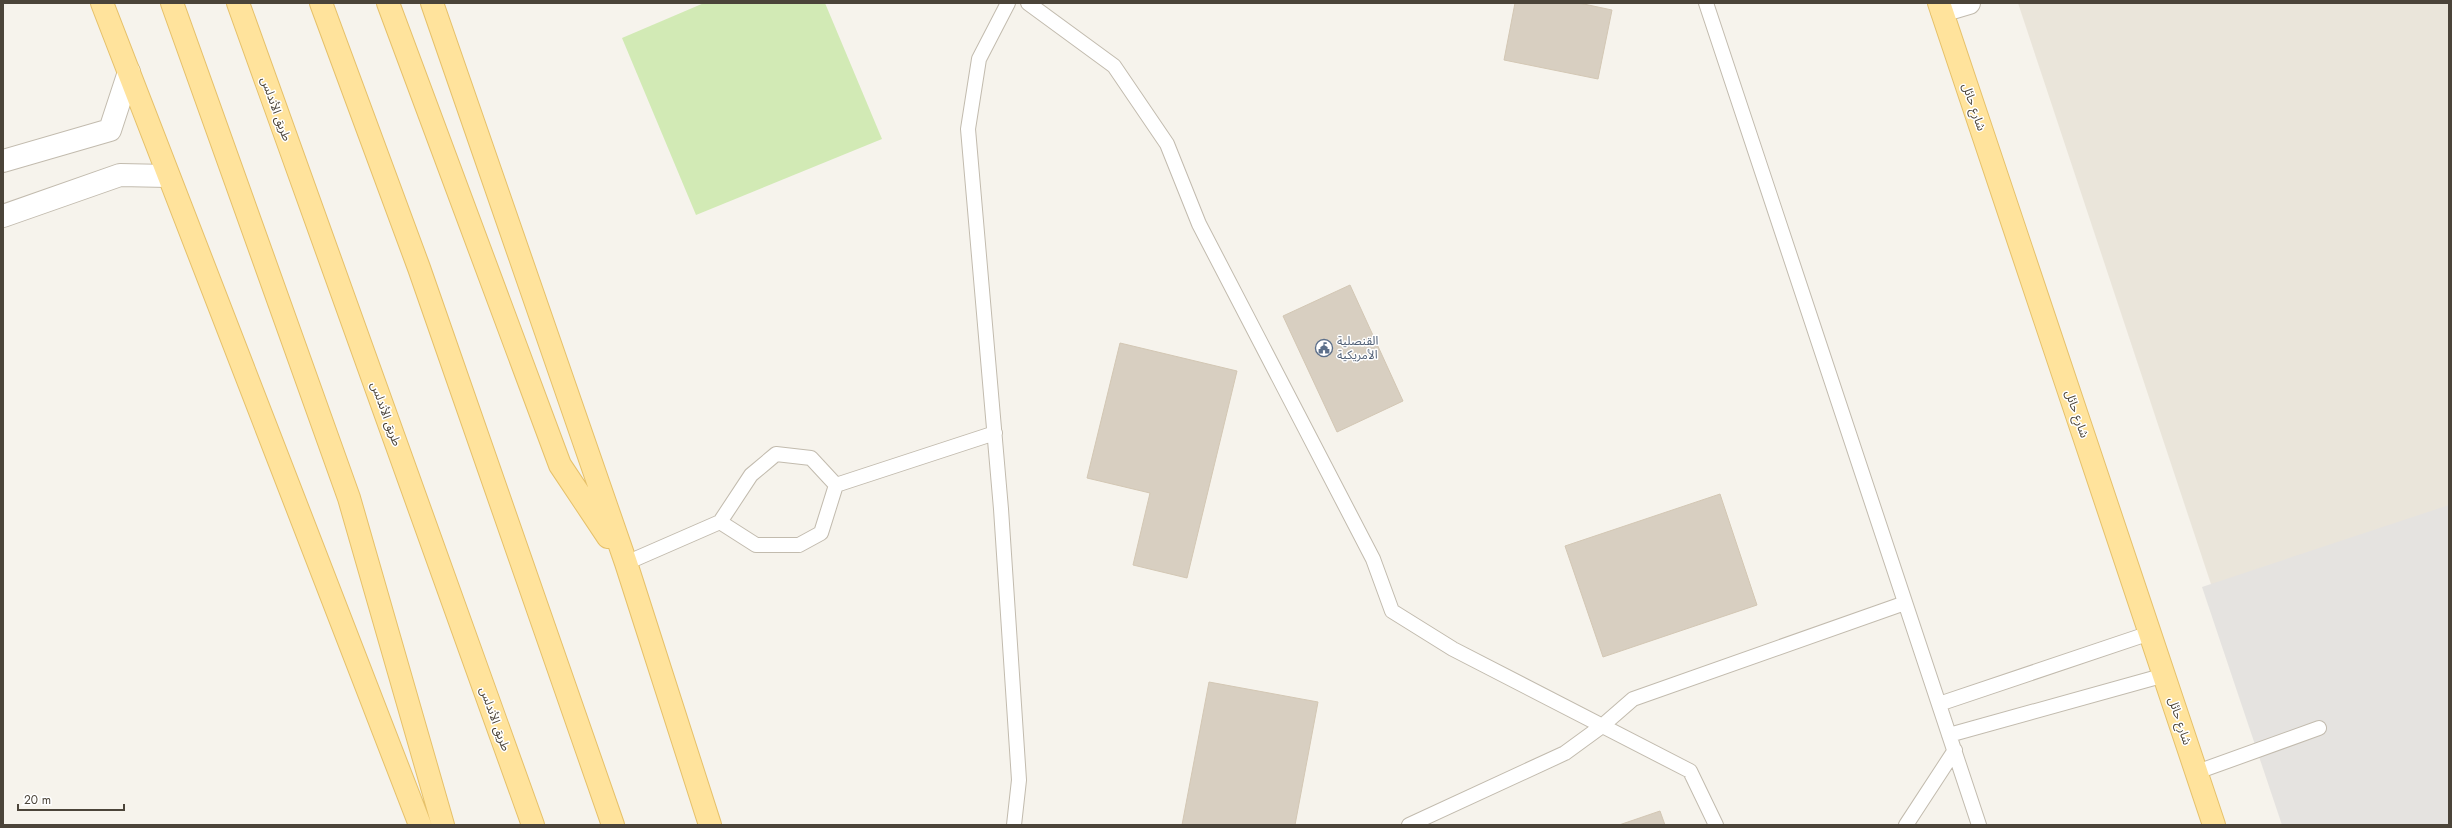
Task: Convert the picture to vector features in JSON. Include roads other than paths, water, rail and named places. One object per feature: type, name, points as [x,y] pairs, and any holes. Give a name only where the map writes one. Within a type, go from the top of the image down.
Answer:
[{"type":"main road","points":[[102,3],[420,825]]},
{"type":"main road","points":[[172,3],[348,498],[443,825]]},
{"type":"main road","name":"طريق الأندلس","points":[[238,3],[533,825]]},
{"type":"main road","points":[[321,3],[419,268],[613,825]]},
{"type":"main road","points":[[388,3],[560,465],[626,563]]},
{"type":"main road","points":[[432,3],[626,563],[710,825]]},
{"type":"main road","name":"شارع حائل","points":[[1941,7],[2214,825]]},
{"type":"street","points":[[1941,7],[1970,3]]},
{"type":"street","points":[[3,161],[110,130],[129,72]]},
{"type":"street","points":[[3,216],[120,176],[168,176]]},
{"type":"lane","points":[[1008,3],[979,59],[968,129],[995,433],[1019,780],[1014,825]]},
{"type":"lane","points":[[1028,3],[1114,66],[1167,144],[1199,224],[1373,559],[1392,611],[1453,649],[1690,771],[1716,825]]},
{"type":"lane","points":[[1706,3],[1979,825]]},
{"type":"lane","points":[[836,485],[995,433]]},
{"type":"lane","points":[[626,563],[720,522],[751,475],[776,454],[811,458],[836,485]]},
{"type":"lane","points":[[720,522],[756,545],[799,546],[821,533],[836,485]]},
{"type":"lane","points":[[1409,825],[1565,753],[1602,726],[1633,699],[1905,604]]},
{"type":"lane","points":[[1939,704],[2150,633]]},
{"type":"lane","points":[[1949,735],[2165,675]]},
{"type":"lane","points":[[2197,772],[2319,728]]},
{"type":"lane","points":[[1906,825],[1954,750]]},
{"type":"place","name":"القنصلية الأمريكية","points":[[1324,348]]}]
